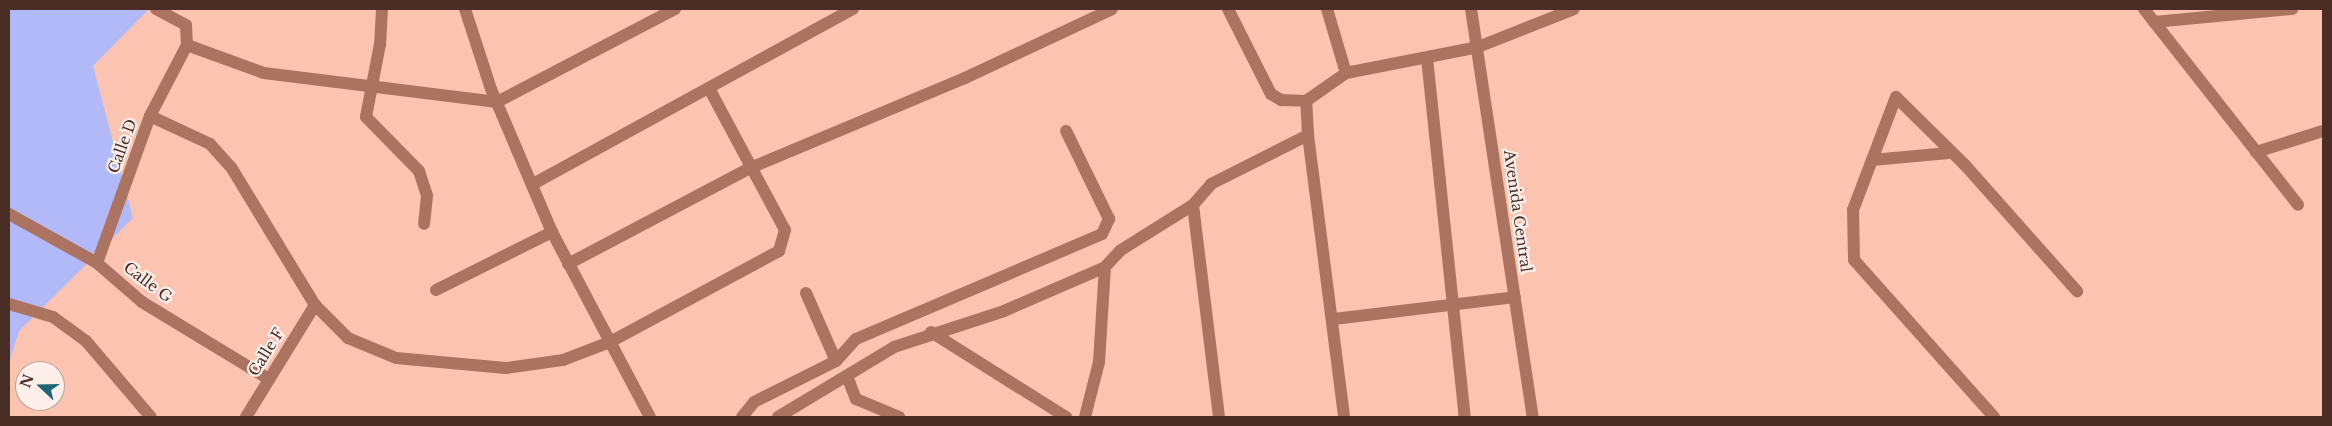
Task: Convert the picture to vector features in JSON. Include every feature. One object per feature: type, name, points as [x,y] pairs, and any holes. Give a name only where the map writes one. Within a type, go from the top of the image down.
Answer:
[{"type":"street","points":[[156,9],[186,25],[187,44],[264,73],[497,102],[675,9]]},
{"type":"street","points":[[382,9],[380,44],[370,87],[366,117],[419,171],[427,196],[424,224]]},
{"type":"street","points":[[533,184],[853,9]]},
{"type":"street","points":[[568,264],[750,168],[965,78],[1112,9]]},
{"type":"street","points":[[1228,9],[1271,94],[1282,100],[1306,101],[1346,73],[1478,47],[1574,9]]},
{"type":"street","points":[[1327,9],[1346,73]]},
{"type":"street","name":"Avenida Central","points":[[1471,9],[1533,417]]},
{"type":"street","points":[[2144,9],[2298,205]]},
{"type":"street","points":[[2154,22],[2292,9]]},
{"type":"street","points":[[470,10],[497,102],[552,232],[650,417]]},
{"type":"street","name":"Calle D","points":[[97,263],[150,116],[187,44]]},
{"type":"street","points":[[1427,58],[1465,417]]},
{"type":"street","points":[[150,116],[210,144],[231,167],[315,305],[348,338],[396,358],[428,363],[534,367],[610,342],[779,251],[785,230],[708,88]]},
{"type":"street","points":[[1994,417],[1854,260],[1853,210],[1896,97],[1949,153],[1965,165],[2077,291]]},
{"type":"street","points":[[1306,101],[1308,135],[1334,319],[1344,417]]},
{"type":"street","points":[[742,417],[754,402],[836,362],[856,339],[1102,234],[1109,220],[1066,131]]},
{"type":"street","points":[[2256,152],[2323,131]]},
{"type":"street","points":[[778,417],[847,376],[932,332],[1004,311],[1106,267],[1121,250],[1193,206],[1211,184],[1308,135]]},
{"type":"street","points":[[1872,160],[1949,153]]},
{"type":"street","points":[[1193,206],[1219,417]]},
{"type":"street","name":"Calle G","points":[[9,214],[97,263],[142,302],[267,378]]},
{"type":"street","points":[[436,290],[552,232]]},
{"type":"street","points":[[1085,417],[1099,362],[1106,267]]},
{"type":"street","points":[[806,293],[836,362]]},
{"type":"street","points":[[1334,319],[1452,308],[1515,298]]},
{"type":"street","name":"Calle F","points":[[246,417],[267,378],[315,305]]},
{"type":"street","points":[[10,309],[53,317],[86,341],[150,417]]},
{"type":"street","points":[[932,332],[1066,417]]},
{"type":"street","points":[[847,376],[856,399],[900,417]]},
{"type":"shaded area","points":[[9,9],[149,9],[93,66],[133,218],[19,331],[9,362]]}]
